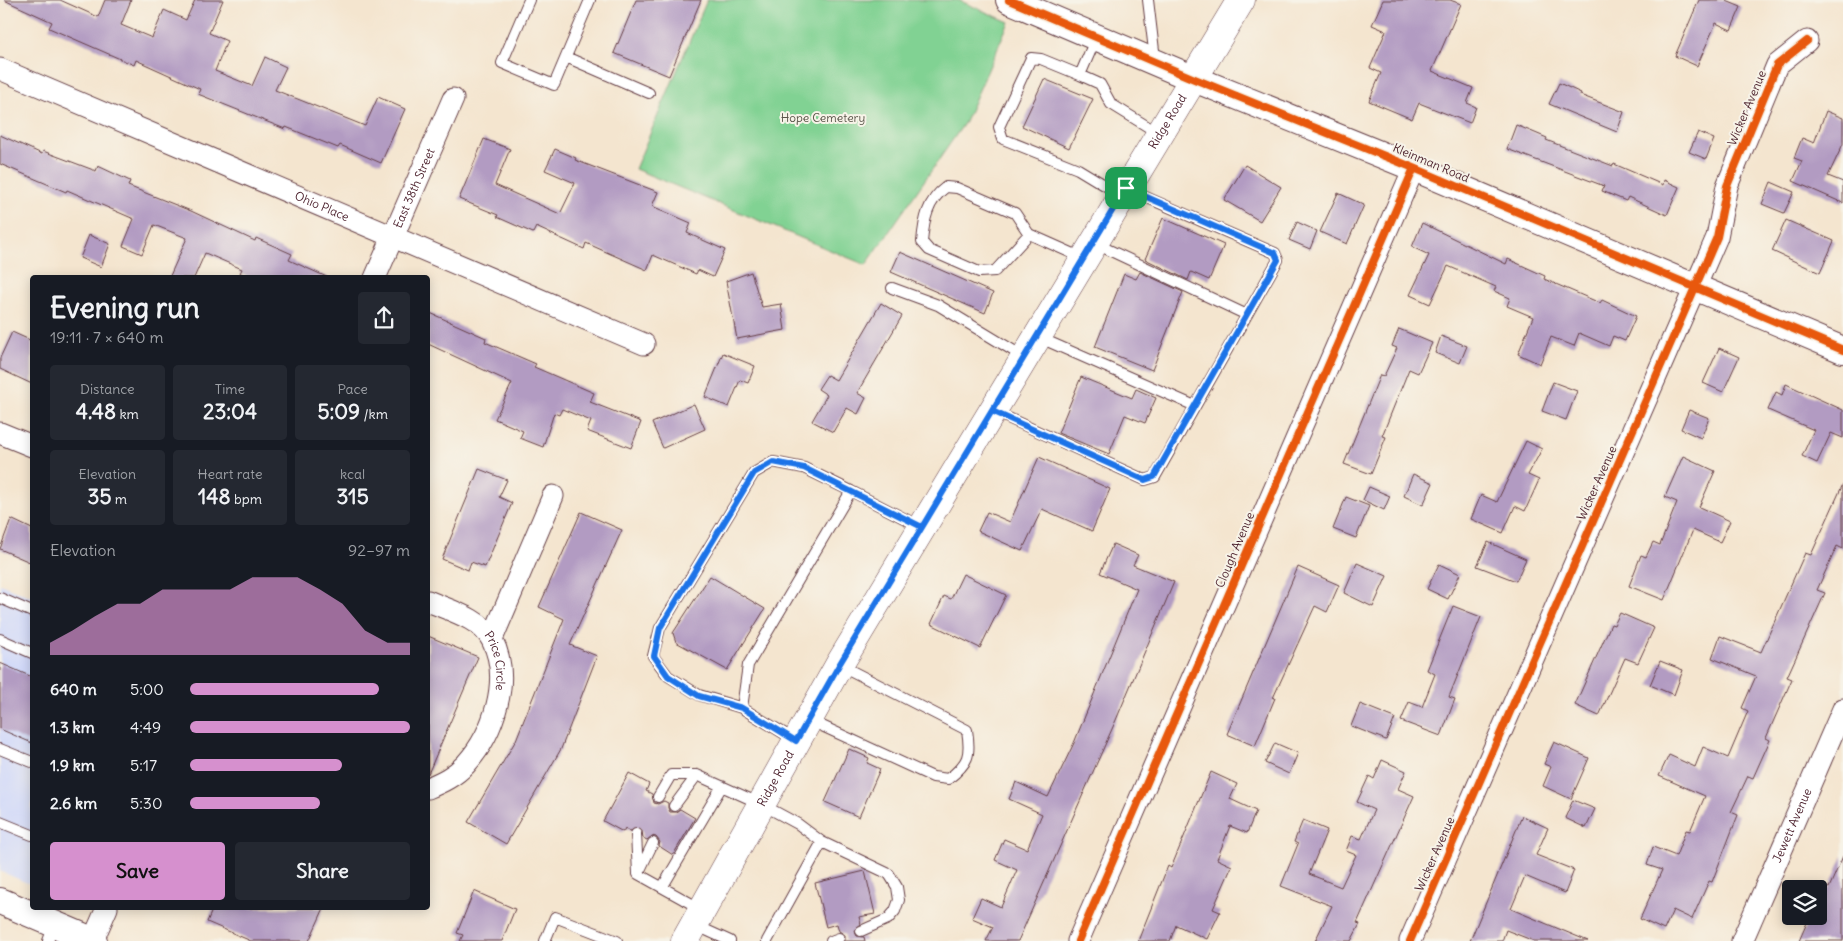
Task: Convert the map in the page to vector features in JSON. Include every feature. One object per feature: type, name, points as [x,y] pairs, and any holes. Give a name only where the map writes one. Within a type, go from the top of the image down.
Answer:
[{"type":"main road","name":"Ridge Road","points":[[694,925],[839,665],[1088,250],[1241,0]]},
{"type":"street","name":"Kleinman Road","points":[[1019,2],[1192,78],[1414,168],[1843,350]]},
{"type":"street","name":"Wicker Avenue","points":[[1410,941],[1717,237],[1727,186],[1777,65],[1807,41]]},
{"type":"street","name":"Ohio Place","points":[[0,69],[644,344]]},
{"type":"street","name":"East 38th Street","points":[[376,275],[454,98]]},
{"type":"street","name":"Clough Avenue","points":[[1078,941],[1414,168]]},
{"type":"street","points":[[0,433],[30,445]]},
{"type":"street","points":[[492,639],[553,496]]},
{"type":"street","name":"Price Circle","points":[[430,603],[478,623],[492,639],[500,664],[499,692],[493,721],[484,740],[466,764],[450,778],[430,787]]},
{"type":"street","name":"Jewett Avenue","points":[[1742,941],[1843,708]]},
{"type":"street","points":[[0,901],[51,933],[93,941],[105,910]]},
{"type":"lane","points":[[529,0],[502,63],[554,85],[590,0]]},
{"type":"lane","points":[[1148,0],[1155,62]]},
{"type":"lane","points":[[1080,75],[1096,37]]},
{"type":"lane","points":[[566,57],[649,93]]},
{"type":"lane","points":[[992,411],[1145,480],[1154,477],[1278,260],[1275,253],[1124,192],[1078,168],[1003,139],[999,127],[1031,58],[1041,58],[1100,84],[1111,104],[1159,134]]},
{"type":"lane","points":[[1029,234],[995,271],[987,272],[980,272],[928,250],[922,242],[929,206],[946,187],[957,188],[1015,213],[1029,234],[1088,250],[1247,315]]},
{"type":"lane","points":[[892,288],[938,305],[1031,347],[1195,406]]},
{"type":"lane","points":[[839,665],[967,730],[970,750],[963,767],[948,779],[933,777],[742,708],[699,696],[668,676],[654,656],[660,628],[754,473],[773,462],[804,468],[922,527]]},
{"type":"lane","points":[[742,708],[748,665],[852,491]]},
{"type":"lane","points":[[0,598],[30,611]]},
{"type":"lane","points":[[0,640],[30,652]]},
{"type":"lane","points":[[0,749],[30,761]]},
{"type":"lane","points":[[658,797],[671,775],[697,775],[761,804],[798,824],[822,842],[889,874],[897,887],[899,900],[895,911],[888,919],[861,931]]},
{"type":"lane","points":[[674,806],[697,775]]},
{"type":"lane","points":[[663,886],[722,786]]},
{"type":"lane","points":[[0,822],[30,834]]},
{"type":"lane","points":[[636,834],[638,874]]},
{"type":"lane","points":[[767,941],[822,842]]},
{"type":"lane","points":[[638,874],[653,843]]},
{"type":"lane","points":[[638,874],[663,886],[694,925],[730,941]]},
{"type":"lane","points":[[545,941],[555,916],[612,940]]},
{"type":"shaded area","points":[[0,584],[30,596],[30,884],[0,871]]},
{"type":"green space","name":"Hope Cemetery","points":[[707,0],[958,0],[1009,22],[965,122],[866,265],[635,169]]},
{"type":"building","points":[[4,0],[60,0],[98,17],[105,0],[131,0],[121,25],[152,38],[164,10],[186,20],[195,0],[223,0],[209,33],[227,41],[215,71],[252,86],[265,57],[286,67],[275,90],[365,126],[378,97],[405,109],[381,163],[340,145],[338,148],[286,127],[285,129],[198,94],[200,89],[136,60],[134,65],[49,28],[52,22]]},
{"type":"building","points":[[636,0],[701,0],[669,76],[614,53]]},
{"type":"building","points":[[1383,0],[1450,0],[1461,4],[1432,71],[1473,88],[1467,103],[1476,107],[1470,123],[1419,103],[1412,119],[1369,101],[1381,73],[1370,68],[1386,31],[1372,25]]},
{"type":"building","points":[[1699,0],[1724,0],[1741,7],[1731,30],[1716,23],[1697,66],[1675,56]]},
{"type":"building","points":[[1044,79],[1093,99],[1069,148],[1022,126]]},
{"type":"building","points":[[1559,83],[1581,93],[1580,95],[1624,112],[1617,132],[1549,104]]},
{"type":"building","points":[[1826,111],[1843,118],[1843,144],[1828,176],[1843,182],[1843,203],[1793,181],[1802,161],[1794,158],[1802,138],[1814,143]]},
{"type":"building","points":[[1516,125],[1547,138],[1546,140],[1613,166],[1614,164],[1663,185],[1664,180],[1679,187],[1667,215],[1628,197],[1626,201],[1602,191],[1604,186],[1507,149]]},
{"type":"building","points":[[1698,132],[1714,139],[1706,159],[1689,152]]},
{"type":"building","points":[[0,135],[42,154],[43,151],[96,171],[98,166],[130,181],[128,186],[191,211],[255,241],[256,238],[292,254],[289,260],[322,275],[244,275],[240,273],[242,269],[205,253],[195,275],[170,275],[187,238],[154,225],[142,254],[123,246],[134,219],[0,164]]},
{"type":"building","points":[[484,139],[510,149],[495,185],[560,214],[575,183],[545,170],[555,149],[576,158],[575,160],[658,192],[652,206],[691,223],[687,233],[725,250],[713,277],[698,270],[696,274],[653,255],[647,270],[586,243],[584,249],[536,227],[533,233],[497,217],[498,215],[459,199]]},
{"type":"building","points":[[1245,165],[1281,187],[1260,221],[1224,200]]},
{"type":"building","points":[[1771,182],[1794,192],[1784,213],[1762,204]]},
{"type":"building","points":[[1338,193],[1364,205],[1347,244],[1320,232]]},
{"type":"building","points":[[1163,218],[1224,245],[1209,280],[1191,272],[1188,280],[1145,259]]},
{"type":"building","points":[[1786,220],[1834,241],[1820,273],[1772,251]]},
{"type":"building","points":[[1297,222],[1317,231],[1310,249],[1289,240]]},
{"type":"building","points":[[1422,223],[1506,264],[1508,259],[1545,276],[1544,279],[1600,303],[1602,300],[1636,316],[1625,341],[1613,336],[1609,346],[1579,333],[1574,346],[1551,337],[1540,364],[1518,354],[1533,317],[1507,306],[1510,298],[1494,291],[1496,287],[1448,266],[1430,304],[1410,295],[1429,255],[1412,247]]},
{"type":"building","points":[[89,235],[110,244],[101,267],[80,258]]},
{"type":"building","points":[[900,252],[993,293],[985,313],[891,272]]},
{"type":"building","points":[[751,272],[762,307],[781,304],[785,330],[737,339],[726,281]]},
{"type":"building","points":[[1140,272],[1183,292],[1152,370],[1095,347],[1124,274],[1136,279]]},
{"type":"building","points":[[881,303],[902,316],[857,393],[866,398],[858,414],[847,408],[833,432],[812,421],[827,395],[818,389],[827,375],[836,380]]},
{"type":"building","points":[[430,313],[486,338],[485,342],[536,364],[534,367],[594,393],[590,402],[641,422],[631,448],[587,431],[591,421],[562,409],[559,415],[554,413],[543,447],[520,438],[523,431],[495,419],[512,383],[430,345]]},
{"type":"building","points":[[1399,329],[1432,343],[1418,373],[1409,369],[1382,436],[1386,437],[1371,474],[1344,464],[1380,375],[1384,376],[1397,348],[1392,346]]},
{"type":"building","points":[[12,332],[30,340],[30,383],[0,369],[0,358]]},
{"type":"building","points":[[1441,336],[1467,346],[1460,363],[1435,353]]},
{"type":"building","points":[[1719,348],[1739,357],[1723,392],[1703,383]]},
{"type":"building","points":[[723,353],[755,366],[748,383],[740,380],[729,407],[705,397]]},
{"type":"building","points":[[1081,377],[1132,398],[1136,389],[1156,398],[1145,423],[1125,415],[1109,454],[1058,433]]},
{"type":"building","points":[[1553,382],[1577,391],[1566,420],[1542,411]]},
{"type":"building","points":[[1786,384],[1843,410],[1843,438],[1831,433],[1817,463],[1802,456],[1814,430],[1768,410],[1776,392],[1782,395]]},
{"type":"building","points":[[694,404],[705,429],[663,448],[652,423]]},
{"type":"building","points":[[1689,410],[1709,418],[1701,438],[1681,429]]},
{"type":"building","points":[[1526,441],[1542,449],[1528,475],[1539,480],[1525,511],[1515,506],[1503,533],[1471,519],[1481,495],[1497,502]]},
{"type":"building","points":[[1683,456],[1715,471],[1699,507],[1730,521],[1720,542],[1693,530],[1664,600],[1629,586],[1641,555],[1646,557],[1653,542],[1660,545],[1677,502],[1665,497]]},
{"type":"building","points":[[1039,457],[1110,489],[1092,531],[1042,509],[1022,551],[978,531],[987,512],[1010,522]]},
{"type":"building","points":[[479,469],[507,480],[499,497],[512,503],[485,567],[471,562],[468,570],[442,559]]},
{"type":"building","points":[[1413,474],[1433,483],[1423,505],[1404,496]]},
{"type":"building","points":[[1843,484],[1843,549],[1837,546],[1817,590],[1825,593],[1787,677],[1792,679],[1766,738],[1770,740],[1753,778],[1748,776],[1731,812],[1738,815],[1712,882],[1709,881],[1692,919],[1673,910],[1664,930],[1640,919],[1662,870],[1647,865],[1653,847],[1676,856],[1686,830],[1690,831],[1705,796],[1659,776],[1669,755],[1695,767],[1703,747],[1728,758],[1748,711],[1742,708],[1756,676],[1712,658],[1720,636],[1761,652],[1805,553],[1811,555]]},
{"type":"building","points":[[1369,487],[1390,496],[1384,510],[1363,500]]},
{"type":"building","points":[[1346,497],[1369,506],[1356,538],[1333,529]]},
{"type":"building","points":[[581,512],[622,530],[570,645],[597,656],[561,749],[506,844],[468,822],[516,740],[564,619],[539,607]]},
{"type":"building","points":[[11,519],[30,528],[30,562],[0,549]]},
{"type":"building","points":[[1488,542],[1526,559],[1516,581],[1477,566]]},
{"type":"building","points":[[1113,544],[1138,555],[1133,565],[1174,582],[1116,720],[1018,941],[986,941],[993,927],[972,918],[981,898],[1001,907],[1017,870],[995,860],[1004,839],[1027,849],[1042,814],[1009,799],[1016,782],[1048,797],[1074,743],[1137,589],[1100,573]]},
{"type":"building","points":[[1357,563],[1387,576],[1373,607],[1344,593]]},
{"type":"building","points":[[1439,564],[1460,574],[1448,599],[1427,589]]},
{"type":"building","points":[[1298,567],[1339,585],[1327,612],[1315,606],[1273,698],[1275,698],[1255,746],[1227,734]]},
{"type":"building","points":[[963,574],[1006,595],[980,648],[931,624],[944,596],[951,599]]},
{"type":"building","points":[[710,576],[765,609],[727,670],[676,642],[673,633]]},
{"type":"building","points":[[1453,606],[1481,617],[1449,697],[1455,699],[1441,736],[1401,721],[1409,702],[1422,707],[1435,674],[1427,670]]},
{"type":"building","points":[[1620,613],[1654,628],[1638,663],[1625,658],[1599,716],[1575,705],[1611,624],[1614,625]]},
{"type":"building","points":[[430,637],[478,657],[430,769]]},
{"type":"building","points":[[1660,661],[1683,670],[1674,695],[1650,685]]},
{"type":"building","points":[[0,663],[30,676],[30,742],[0,729]]},
{"type":"building","points":[[1360,704],[1395,718],[1386,740],[1351,726]]},
{"type":"building","points":[[1554,742],[1589,758],[1571,799],[1543,786],[1551,767],[1544,764]]},
{"type":"building","points":[[1275,743],[1298,753],[1289,774],[1265,763]]},
{"type":"building","points":[[849,749],[869,758],[867,763],[880,769],[859,817],[825,802]]},
{"type":"building","points":[[1382,760],[1406,771],[1398,789],[1414,796],[1357,923],[1360,924],[1351,941],[1315,941],[1332,906],[1281,886],[1298,844],[1294,842],[1303,820],[1327,830],[1309,874],[1341,887],[1356,855],[1346,851],[1352,836],[1361,839],[1374,810],[1357,802],[1369,776],[1374,779]]},
{"type":"building","points":[[1211,772],[1237,784],[1230,799],[1256,811],[1247,833],[1230,826],[1217,859],[1232,866],[1213,909],[1220,912],[1207,939],[1176,925],[1170,941],[1138,941],[1168,866],[1171,868]]},
{"type":"building","points":[[629,773],[649,784],[646,791],[652,794],[654,803],[658,804],[664,801],[668,803],[670,812],[676,812],[680,809],[695,818],[673,855],[659,846],[660,842],[656,837],[652,836],[647,840],[643,838],[642,831],[639,828],[630,831],[625,828],[623,832],[603,821]]},
{"type":"building","points":[[1573,800],[1595,809],[1586,828],[1565,818]]},
{"type":"building","points":[[1522,816],[1548,828],[1536,855],[1574,870],[1565,893],[1525,876],[1511,909],[1588,941],[1534,941],[1506,930],[1502,941],[1470,941]]},
{"type":"building","points":[[1843,856],[1843,941],[1799,941],[1806,925],[1827,925],[1827,887],[1829,888]]},
{"type":"building","points":[[865,871],[875,914],[859,917],[861,924],[854,930],[857,936],[864,937],[865,941],[845,941],[845,935],[839,931],[837,924],[826,927],[815,883]]},
{"type":"building","points":[[474,891],[515,909],[502,941],[460,941],[463,935],[457,933]]},
{"type":"building","points":[[212,910],[323,910],[309,941],[251,941],[207,922]]},
{"type":"cycle path","points":[[1009,0],[1192,78],[1414,168],[1843,350]]},
{"type":"cycle path","points":[[1410,941],[1717,237],[1727,186],[1777,65],[1807,41]]},
{"type":"cycle path","points":[[1078,941],[1414,168]]},
{"type":"route","points":[[1126,188],[1275,253],[1278,260],[1154,477],[1145,480],[992,411],[839,665],[796,741],[742,708],[699,696],[668,676],[654,656],[660,628],[754,473],[773,462],[804,468],[922,527],[1126,188]]}]
